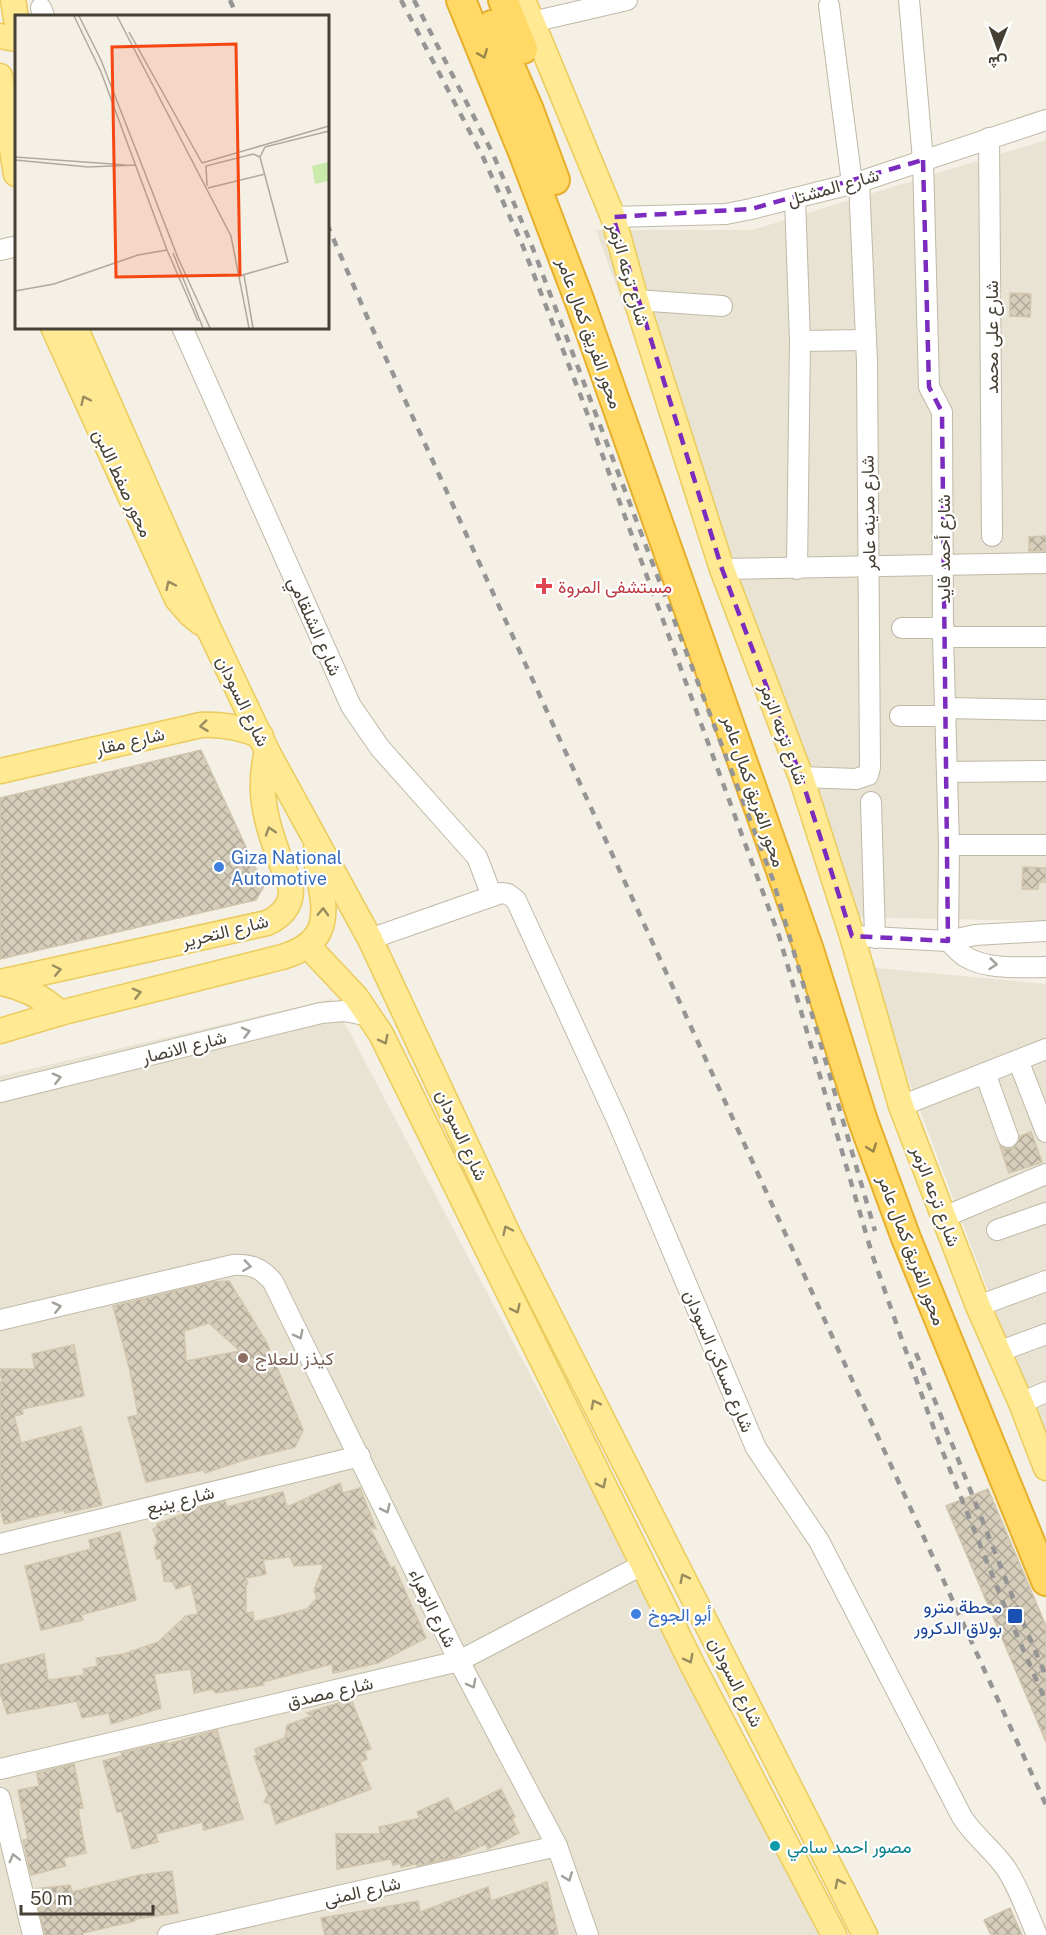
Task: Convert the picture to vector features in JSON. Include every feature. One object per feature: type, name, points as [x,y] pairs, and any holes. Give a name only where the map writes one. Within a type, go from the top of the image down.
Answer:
[{"type":"highway","name":"محور الفريق كمال عامر","points":[[461,0],[520,143],[580,302],[759,804],[809,950],[862,1121],[906,1238],[1046,1581]]},
{"type":"highway","name":"محور الفريق كمال عامر","points":[[482,0],[529,110],[563,201],[825,945],[867,1079],[941,1277],[1046,1542]]},
{"type":"highway","points":[[503,0],[557,143],[563,201]]},
{"type":"main road","points":[[12,0],[15,15]]},
{"type":"main road","name":"شارع ترعه الزمر","points":[[527,11],[613,217],[636,300],[722,569],[801,777],[852,936],[902,1106],[978,1306],[1021,1403],[1046,1468]]},
{"type":"main road","points":[[0,36],[15,39]]},
{"type":"main road","points":[[0,76],[15,168]]},
{"type":"main road","name":"محور صفط اللبن","points":[[53,328],[177,599],[190,615],[208,627]]},
{"type":"main road","name":"شارع السودان","points":[[75,328],[208,627],[264,743],[370,939],[510,1238],[865,1935]]},
{"type":"main road","name":"شارع مقار","points":[[0,771],[201,725],[232,726],[264,743]]},
{"type":"main road","points":[[264,743],[263,804],[279,856],[290,882]]},
{"type":"main road","points":[[0,1032],[60,1013],[282,957],[308,946],[318,935],[323,921],[324,907],[314,838]]},
{"type":"main road","name":"شارع التحرير","points":[[0,983],[275,920],[286,908],[291,892],[290,882],[298,859],[314,838]]},
{"type":"main road","name":"شارع السودان","points":[[308,946],[341,979],[370,1016],[390,1052],[642,1565],[834,1935]]},
{"type":"main road","points":[[0,983],[28,991],[42,998],[60,1013]]},
{"type":"street","points":[[527,11],[627,0]]},
{"type":"street","name":"شارع أحمد فايد","points":[[909,0],[923,160],[929,387],[942,412],[943,633],[949,844],[948,941]]},
{"type":"street","name":"شارع مدينه عامر","points":[[801,777],[856,779],[868,775],[870,767],[866,340],[855,182],[829,6]]},
{"type":"street","name":"شارع المشتل","points":[[613,217],[726,214],[855,182],[1046,120]]},
{"type":"street","name":"شارع على محمد","points":[[989,138],[992,536]]},
{"type":"street","points":[[795,198],[800,341],[797,569]]},
{"type":"street","points":[[636,300],[722,306]]},
{"type":"street","name":"شارع الشلقامي","points":[[182,328],[351,706],[380,748],[477,857],[492,896]]},
{"type":"street","points":[[800,341],[866,340]]},
{"type":"street","points":[[722,569],[1046,564]]},
{"type":"street","points":[[902,628],[943,633],[1046,637]]},
{"type":"street","points":[[900,716],[946,712],[1046,710]]},
{"type":"street","points":[[947,772],[1046,771]]},
{"type":"street","points":[[871,802],[875,938]]},
{"type":"street","points":[[949,844],[1046,845]]},
{"type":"street","name":"شارع مساكن السودان","points":[[492,896],[501,893],[508,894],[516,900],[617,1120],[756,1448],[819,1541],[962,1817],[976,1837],[1005,1868],[1037,1935]]},
{"type":"street","points":[[370,939],[492,896]]},
{"type":"street","points":[[852,936],[948,941],[975,935],[1046,931]]},
{"type":"street","points":[[948,941],[965,956],[978,962],[993,965],[1046,967]]},
{"type":"street","name":"شارع الانصار","points":[[0,1092],[321,1013],[344,1011],[370,1016]]},
{"type":"street","points":[[902,1106],[1046,1049]]},
{"type":"street","points":[[1018,1060],[1046,1132]]},
{"type":"street","points":[[985,1072],[1008,1137]]},
{"type":"street","points":[[944,1217],[1046,1174]]},
{"type":"street","points":[[997,1230],[1046,1213]]},
{"type":"street","name":"شارع الزهراء","points":[[0,1320],[233,1265],[245,1264],[266,1273],[273,1282],[360,1456],[459,1661],[557,1846],[588,1935]]},
{"type":"street","points":[[978,1306],[1046,1281]]},
{"type":"street","points":[[998,1352],[1046,1334]]},
{"type":"street","points":[[1021,1403],[1046,1392]]},
{"type":"street","name":"شارع ينبع","points":[[0,1544],[360,1456]]},
{"type":"street","name":"شارع مصدق","points":[[0,1769],[459,1661],[642,1565]]},
{"type":"street","points":[[0,1798],[33,1935]]},
{"type":"street","name":"شارع المنى","points":[[168,1935],[557,1846]]},
{"type":"highlighted area","points":[[923,160],[929,387],[942,412],[948,941],[852,936],[801,777],[722,569],[613,217],[751,209]]},
{"type":"shaded area","points":[[1046,140],[1046,921],[844,917],[596,230],[752,230]]},
{"type":"shaded area","points":[[866,967],[1046,984],[1046,1445]]},
{"type":"shaded area","points":[[332,999],[826,1935],[0,1935],[0,1076]]},
{"type":"building","points":[[1010,293],[1031,294],[1030,317],[1010,316]]},
{"type":"building","points":[[1046,536],[1046,551],[1029,551],[1029,537]]},
{"type":"building","points":[[201,750],[264,886],[256,900],[0,959],[0,798]]},
{"type":"building","points":[[1023,867],[1046,868],[1046,882],[1039,882],[1038,889],[1022,889]]},
{"type":"building","points":[[1031,1132],[1042,1162],[1009,1173],[1000,1146],[1006,1149],[1013,1148],[1020,1136]]},
{"type":"building","points":[[229,1281],[267,1343],[303,1430],[295,1447],[205,1473],[204,1470],[146,1482],[128,1417],[138,1415],[130,1371],[113,1306],[212,1282]],"holes":[[[209,1323],[240,1351],[186,1361],[184,1331]]]},
{"type":"building","points":[[74,1345],[84,1396],[22,1409],[23,1414],[14,1416],[21,1443],[81,1427],[102,1505],[65,1513],[64,1510],[4,1524],[0,1508],[0,1382],[2,1382],[0,1369],[35,1369],[32,1354]]},
{"type":"building","points":[[340,1483],[343,1493],[360,1488],[376,1529],[369,1526],[391,1568],[394,1566],[426,1638],[378,1663],[333,1673],[332,1664],[263,1682],[264,1685],[216,1693],[212,1689],[194,1693],[191,1669],[154,1674],[161,1708],[111,1724],[109,1713],[82,1718],[77,1701],[7,1714],[0,1692],[0,1665],[44,1654],[48,1680],[85,1675],[83,1669],[98,1666],[96,1658],[124,1654],[158,1642],[186,1616],[198,1614],[191,1584],[176,1589],[173,1582],[164,1581],[161,1558],[157,1559],[154,1547],[158,1543],[153,1529],[157,1527],[157,1524],[198,1508],[225,1501],[227,1507],[283,1492],[287,1507]],"holes":[[[290,1557],[294,1566],[324,1564],[314,1590],[317,1598],[307,1609],[254,1622],[253,1612],[246,1613],[246,1585],[248,1584],[246,1578],[266,1574],[263,1560]]]},
{"type":"building","name":"محطة مترو بولاق الدكرور","points":[[988,1489],[1046,1626],[1046,1742],[946,1506]]},
{"type":"building","points":[[120,1532],[136,1600],[81,1615],[83,1620],[41,1630],[25,1566],[91,1549],[89,1540]]},
{"type":"building","points":[[351,1699],[371,1749],[364,1751],[367,1759],[360,1762],[371,1789],[276,1824],[270,1804],[264,1802],[268,1795],[254,1756],[257,1755],[255,1749],[285,1738],[287,1725],[312,1716],[307,1713]]},
{"type":"building","points":[[217,1730],[243,1819],[204,1830],[202,1822],[156,1834],[158,1842],[132,1849],[122,1812],[117,1812],[103,1761],[122,1756],[121,1753],[167,1742],[168,1744]]},
{"type":"building","points":[[74,1764],[83,1808],[78,1809],[86,1853],[63,1858],[66,1866],[31,1875],[23,1840],[28,1839],[18,1790],[39,1786],[37,1773]]},
{"type":"building","points":[[501,1789],[515,1817],[512,1819],[519,1833],[488,1849],[486,1844],[456,1857],[417,1866],[416,1864],[401,1867],[400,1863],[393,1865],[391,1859],[337,1869],[336,1834],[380,1834],[379,1827],[420,1818],[417,1812],[448,1798],[455,1812]]},
{"type":"building","points":[[172,1871],[178,1913],[135,1919],[135,1921],[83,1933],[83,1935],[45,1935],[34,1889],[70,1885],[72,1892],[140,1875]]},
{"type":"building","points":[[547,1882],[558,1935],[325,1935],[321,1918],[418,1901],[420,1912],[488,1887],[491,1901]]},
{"type":"building","points":[[1010,1908],[1022,1935],[991,1935],[984,1920]]},
{"type":"railway","points":[[230,0],[237,15]]},
{"type":"railway","points":[[401,0],[483,157],[522,244],[580,394],[779,936],[872,1254],[902,1340],[938,1440],[1009,1617],[1046,1702]]},
{"type":"railway","points":[[414,0],[493,154],[530,241],[773,880],[875,1231]]},
{"type":"railway","points":[[328,226],[368,319],[1046,1805]]},
{"type":"railway","points":[[916,1353],[1046,1676]]},
{"type":"place","name":"مستشفى المروة","points":[[544,586]]},
{"type":"place","name":"Giza National Automotive","points":[[219,867]]},
{"type":"place","name":"كيذز للعلاج","points":[[243,1358]]},
{"type":"place","name":"أبو الجوخ","points":[[636,1614]]},
{"type":"place","name":"محطة مترو بولاق الدكرور","points":[[1015,1616]]},
{"type":"place","name":"مصور احمد سامي","points":[[775,1846]]}]
